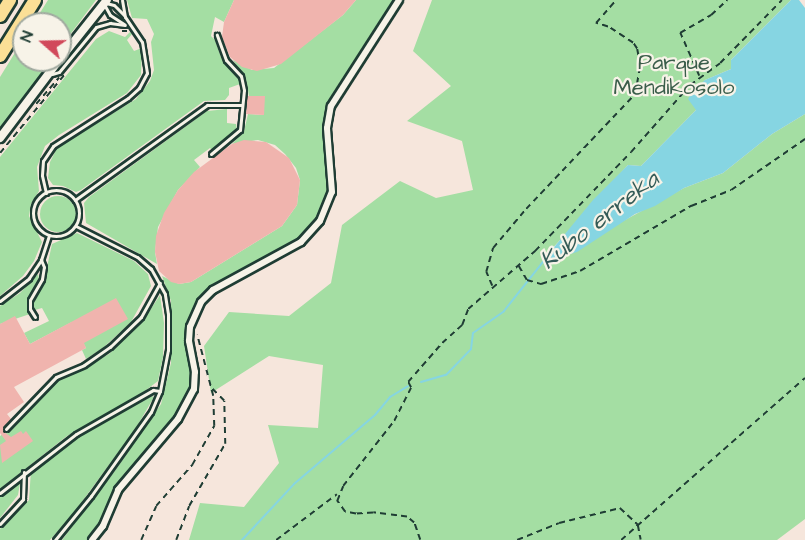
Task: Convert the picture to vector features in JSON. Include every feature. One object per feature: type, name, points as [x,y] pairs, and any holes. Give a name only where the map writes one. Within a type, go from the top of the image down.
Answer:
[{"type":"highway","points":[[0,16],[10,0]]},
{"type":"highway","points":[[0,56],[35,0]]},
{"type":"street","points":[[92,540],[103,526],[118,490],[178,419],[194,389],[195,372],[189,341],[190,327],[201,302],[213,290],[301,242],[320,221],[332,192],[327,128],[331,106],[399,0]]},
{"type":"street","points":[[72,44],[106,1]]},
{"type":"street","points":[[0,138],[49,72]]},
{"type":"lane","points":[[122,0],[125,17]]},
{"type":"lane","points":[[46,193],[42,175],[43,161],[52,146],[128,98],[139,88],[147,73],[142,42],[125,17],[114,5],[106,1]]},
{"type":"lane","points":[[106,1],[110,15],[125,25]]},
{"type":"lane","points":[[47,75],[59,72],[96,27],[110,23],[131,27]]},
{"type":"lane","points":[[211,154],[240,130],[242,105],[241,76],[226,60],[217,35]]},
{"type":"lane","points":[[75,200],[207,105],[242,105]]},
{"type":"lane","points":[[65,192],[75,200],[79,213],[76,226],[64,235],[49,235],[37,226],[34,219],[36,204],[46,193],[65,192]]},
{"type":"lane","points":[[55,540],[78,513],[141,426],[160,391],[168,350],[168,314],[160,284],[151,269],[137,257],[76,226]]},
{"type":"lane","points":[[0,301],[21,286],[41,260],[49,235]]},
{"type":"lane","points":[[35,317],[30,309],[30,300],[42,279],[44,267],[41,260]]},
{"type":"lane","points":[[6,429],[56,377],[84,365],[110,347],[141,317],[160,284]]},
{"type":"lane","points":[[0,493],[24,472],[76,434],[153,390],[160,391]]},
{"type":"lane","points":[[0,524],[23,499],[24,472]]},
{"type":"path","points":[[492,286],[486,272],[493,248],[526,209],[635,94],[640,65],[638,49],[613,31],[596,23],[616,0]]},
{"type":"path","points":[[700,77],[680,33],[711,15],[727,0]]},
{"type":"path","points":[[276,540],[339,493],[394,421],[411,388],[408,382],[442,343],[462,325],[468,309],[535,251],[700,77],[728,55],[782,0]]},
{"type":"path","points":[[118,29],[127,32]]},
{"type":"path","points":[[0,153],[66,72]]},
{"type":"path","points":[[0,149],[62,73]]},
{"type":"path","points":[[518,265],[527,280],[541,284],[580,271],[691,206],[731,190],[805,139]]},
{"type":"path","points":[[141,540],[156,506],[184,474],[207,442],[214,426],[211,389],[197,333]]},
{"type":"path","points":[[621,540],[805,378]]},
{"type":"path","points":[[176,540],[189,506],[225,444],[224,401],[211,389]]},
{"type":"path","points":[[339,493],[337,501],[345,512],[407,517],[414,523],[420,540]]},
{"type":"path","points":[[517,540],[559,523],[620,508],[638,525],[641,540]]},
{"type":"green space","points":[[48,0],[96,0],[72,32],[72,12],[40,12]]},
{"type":"green space","points":[[127,0],[234,0],[224,22],[215,17],[211,36],[215,40],[221,57],[240,78],[240,84],[229,88],[229,95],[225,100],[204,101],[81,190],[76,192],[63,186],[53,185],[48,178],[50,162],[57,148],[136,99],[150,81],[154,70],[151,42],[154,34],[147,19],[132,18]]},
{"type":"green space","points":[[356,0],[399,0],[336,94],[328,119],[332,180],[328,205],[309,235],[213,290],[201,302],[190,327],[196,381],[185,407],[118,490],[107,518],[92,540],[62,540],[117,468],[161,404],[171,363],[171,301],[162,276],[179,284],[191,282],[282,226],[297,205],[300,180],[296,168],[285,154],[275,145],[258,140],[232,144],[244,131],[248,114],[264,115],[264,96],[249,96],[246,80],[233,60],[252,70],[274,68],[343,15]]},
{"type":"green space","name":"Parque Mendikosolo","points":[[432,0],[791,0],[731,60],[731,69],[705,80],[696,110],[641,166],[628,165],[550,251],[614,226],[684,188],[723,173],[772,134],[805,114],[805,519],[777,540],[189,540],[200,503],[244,507],[279,463],[268,425],[318,428],[323,365],[269,356],[211,393],[204,346],[229,312],[289,316],[331,283],[342,225],[400,181],[436,198],[473,190],[462,141],[407,121],[451,86],[413,51]]},
{"type":"green space","points":[[109,31],[125,37],[130,32],[132,34],[127,40],[134,51],[142,48],[141,75],[127,93],[45,146],[37,167],[39,191],[31,204],[29,216],[42,242],[34,261],[23,276],[0,296],[0,157],[69,72],[72,72],[72,68],[96,39]]},
{"type":"green space","points":[[12,58],[12,72],[42,72],[0,129],[0,77]]},
{"type":"green space","points":[[227,109],[227,123],[236,124],[237,130],[233,136],[212,150],[210,148],[194,160],[200,167],[178,190],[158,227],[155,252],[157,264],[86,223],[84,203],[89,197],[207,111]]},
{"type":"green space","points":[[58,196],[71,201],[76,214],[71,227],[58,232],[45,227],[40,214],[45,201]]},
{"type":"green space","points":[[77,233],[134,261],[148,274],[151,286],[131,322],[103,348],[86,359],[82,350],[86,348],[72,322],[30,344],[24,333],[49,321],[42,308],[35,310],[33,303],[44,281],[52,244]]},
{"type":"green space","points":[[38,274],[39,279],[27,300],[30,314],[0,324],[0,306],[20,293]]},
{"type":"green space","points":[[160,295],[164,323],[163,357],[158,381],[137,397],[67,436],[0,489],[0,436],[15,426],[56,382],[109,354],[145,318]]},
{"type":"green space","points":[[152,396],[154,397],[136,428],[73,514],[50,540],[0,540],[0,529],[29,500],[31,470],[80,435]]},
{"type":"green space","points":[[21,478],[18,495],[0,518],[0,497]]},
{"type":"water","points":[[791,0],[799,0],[805,8],[805,114],[772,134],[723,173],[684,188],[655,206],[635,214],[577,252],[541,263],[593,200],[628,165],[641,166],[696,110],[688,99],[693,91],[705,80],[731,69],[731,60]]},
{"type":"building","points":[[234,0],[356,0],[343,15],[281,64],[257,71],[242,67],[230,57],[222,37],[224,22]]},
{"type":"building","points":[[247,96],[265,96],[264,115],[246,114]]},
{"type":"building","points":[[244,140],[266,142],[289,158],[300,180],[297,205],[282,226],[191,282],[179,284],[171,282],[159,271],[155,252],[156,236],[164,213],[178,190],[194,172],[232,144]]},
{"type":"building","points":[[116,298],[128,319],[84,343],[86,348],[14,387],[24,402],[7,414],[11,419],[3,431],[11,437],[21,431],[23,434],[26,431],[33,441],[2,463],[0,445],[6,441],[0,433],[0,324],[15,316],[30,344]]},
{"type":"waterway","name":"Kubo erreka","points":[[421,382],[446,375],[471,349],[473,333],[504,311],[543,262]]},
{"type":"waterway","name":"Kubo erreka","points":[[242,540],[294,484],[375,415],[390,397],[408,386]]}]
